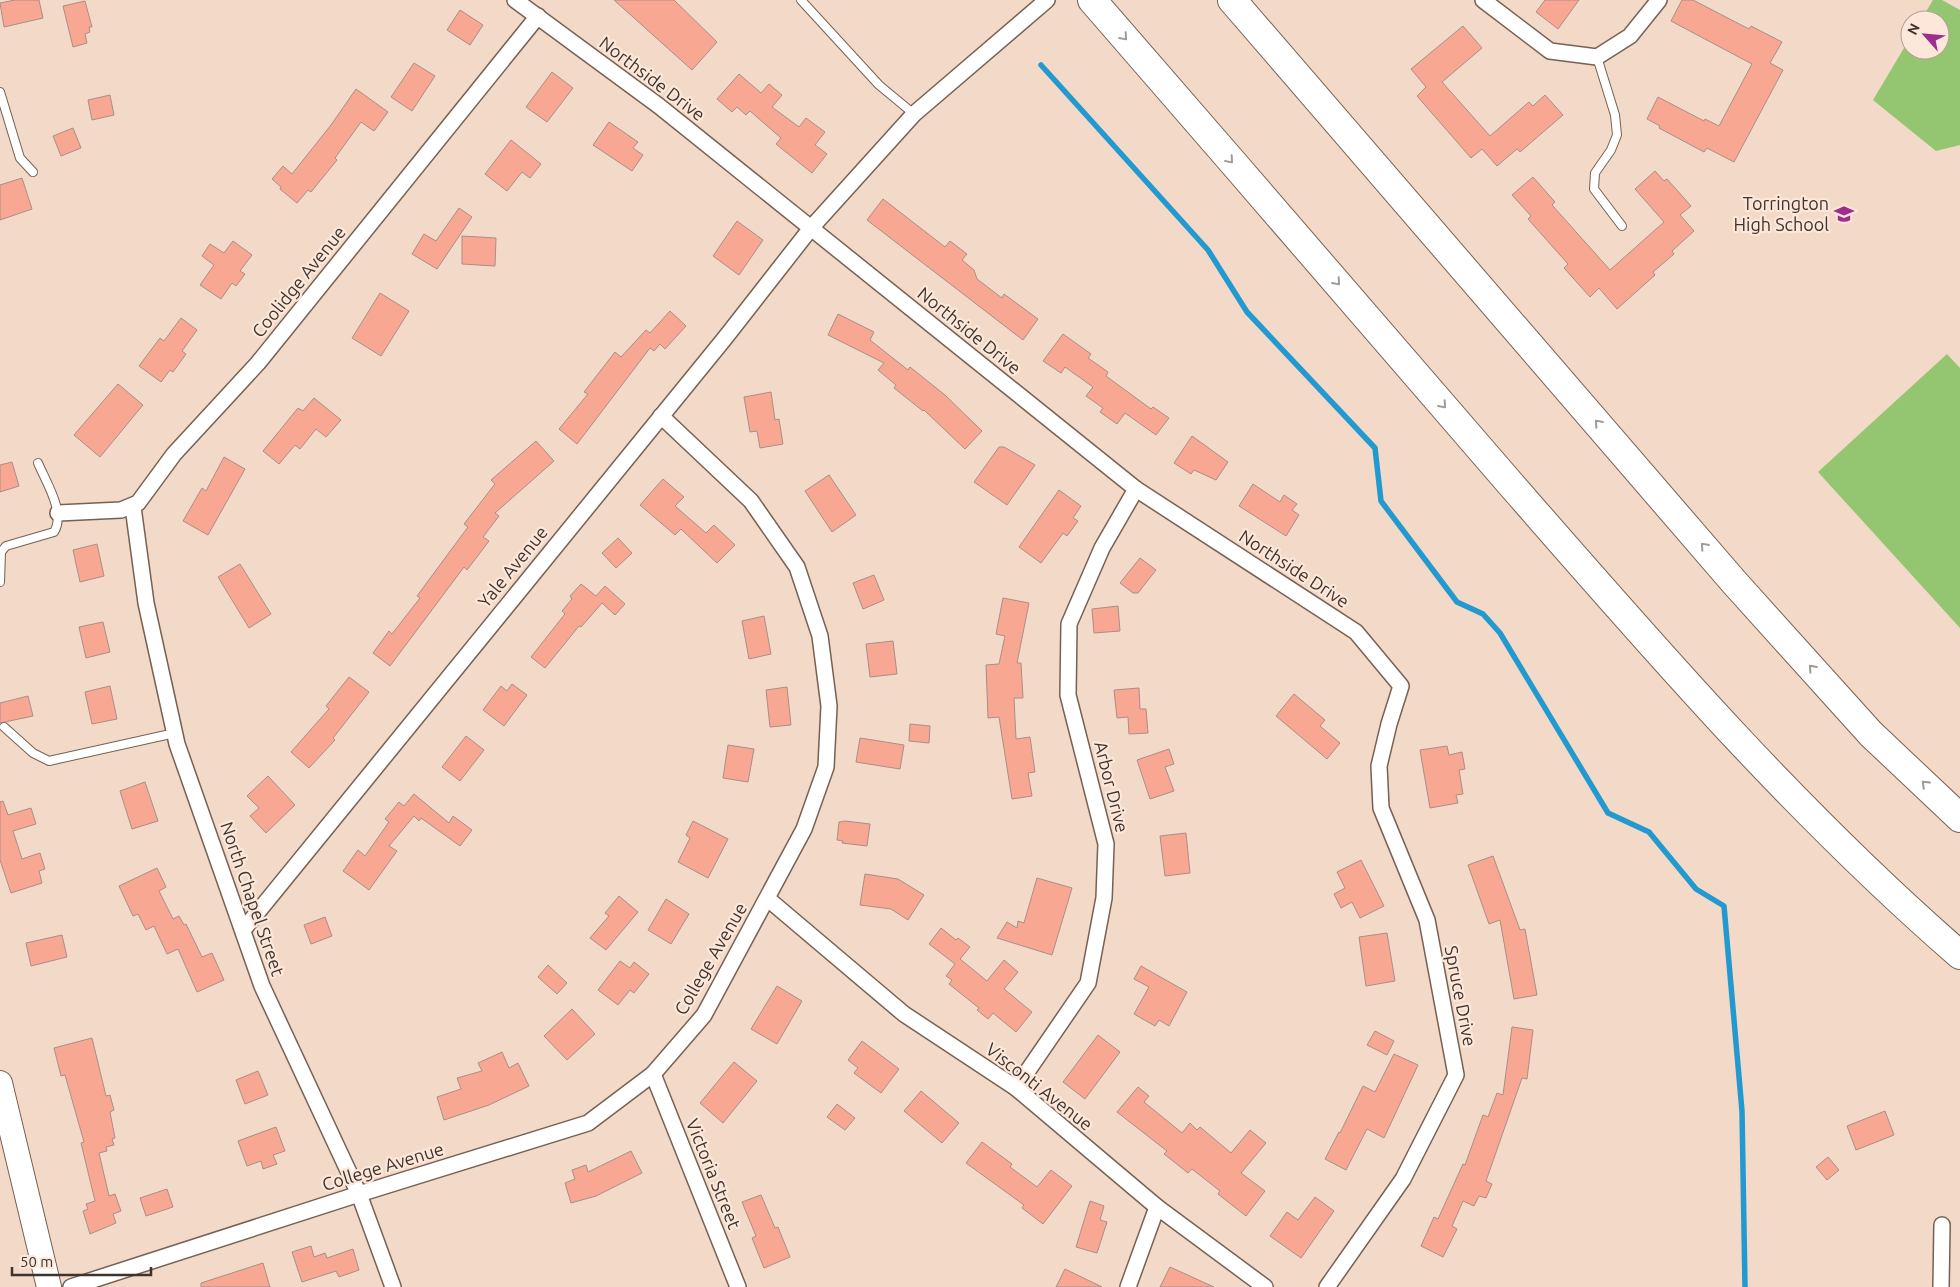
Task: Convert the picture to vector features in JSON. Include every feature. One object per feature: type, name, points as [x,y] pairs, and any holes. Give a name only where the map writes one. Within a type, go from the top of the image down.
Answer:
[{"type":"highway","points":[[1092,0],[1666,663],[1784,789],[1903,906],[1960,955]]},
{"type":"highway","points":[[1232,0],[1734,582],[1872,734],[1960,818]]},
{"type":"main road","points":[[0,1082],[49,1287]]},
{"type":"street","name":"Northside Drive","points":[[515,0],[659,106],[1136,489],[1356,632],[1401,686]]},
{"type":"street","name":"Yale Avenue","points":[[244,929],[661,416],[811,228],[914,114],[1047,0]]},
{"type":"street","points":[[1484,0],[1550,51],[1597,57],[1630,36],[1659,0]]},
{"type":"street","name":"Coolidge Avenue","points":[[133,507],[198,426],[258,363],[538,16]]},
{"type":"street","name":"College Avenue","points":[[71,1287],[359,1194],[588,1124],[653,1074],[704,1015],[804,829],[826,767],[830,706],[820,636],[797,567],[751,501],[661,416]]},
{"type":"street","name":"Arbor Drive","points":[[1016,1088],[1088,983],[1104,898],[1106,844],[1068,695],[1069,624],[1102,548],[1136,489]]},
{"type":"street","points":[[58,513],[121,510],[133,507]]},
{"type":"street","name":"North Chapel Street","points":[[133,507],[146,603],[175,733],[244,929],[262,986],[359,1194],[393,1287]]},
{"type":"street","name":"Spruce Drive","points":[[1327,1287],[1403,1179],[1456,1075],[1427,920],[1382,808],[1380,766],[1389,724],[1401,686]]},
{"type":"street","name":"Visconti Avenue","points":[[768,898],[904,1014],[1016,1088],[1157,1206],[1265,1287]]},
{"type":"street","name":"Victoria Street","points":[[653,1074],[738,1287]]},
{"type":"street","points":[[1128,1287],[1157,1206]]},
{"type":"street","points":[[1941,1287],[1942,1225]]},
{"type":"lane","points":[[801,0],[879,85],[914,114]]},
{"type":"lane","points":[[1597,57],[1615,116],[1617,135],[1611,150],[1594,173],[1594,190],[1622,226]]},
{"type":"lane","points":[[0,92],[20,158],[33,172]]},
{"type":"lane","points":[[0,582],[1,552],[6,546],[54,532],[58,525],[58,513],[38,462]]},
{"type":"lane","points":[[4,728],[33,753],[49,761],[175,733]]},
{"type":"green space","points":[[1933,0],[1942,0],[1960,10],[1960,145],[1936,151],[1873,100],[1900,55],[1900,60],[1950,60],[1950,10],[1927,10]]},
{"type":"green space","points":[[1947,354],[1960,368],[1960,628],[1818,472]]},
{"type":"building","points":[[15,0],[39,0],[43,18],[4,27],[0,3]]},
{"type":"building","points":[[614,0],[674,0],[717,42],[692,70]]},
{"type":"building","points":[[1545,0],[1579,0],[1558,29],[1536,12]]},
{"type":"building","points":[[1682,0],[1693,0],[1749,29],[1751,26],[1782,42],[1770,63],[1783,70],[1734,162],[1707,148],[1704,152],[1659,128],[1660,126],[1647,119],[1658,97],[1704,121],[1705,119],[1719,126],[1752,64],[1671,21]]},
{"type":"building","points":[[85,1],[92,27],[89,27],[90,32],[85,34],[87,43],[73,47],[63,6]]},
{"type":"building","points":[[460,10],[483,25],[470,45],[447,30]]},
{"type":"building","points":[[1463,26],[1482,48],[1442,82],[1490,136],[1529,102],[1533,106],[1545,95],[1563,115],[1520,152],[1517,149],[1497,166],[1482,149],[1471,158],[1417,96],[1426,87],[1411,69]]},
{"type":"building","points":[[414,63],[435,76],[412,111],[391,97]]},
{"type":"building","points":[[552,72],[573,88],[547,122],[526,107]]},
{"type":"building","points":[[739,74],[761,93],[769,84],[782,95],[772,107],[799,127],[806,118],[825,132],[815,145],[827,154],[812,173],[776,144],[781,138],[750,111],[746,115],[737,107],[732,112],[717,99]]},
{"type":"building","points":[[356,89],[388,112],[374,131],[361,122],[335,158],[337,160],[311,192],[308,190],[297,203],[280,189],[281,187],[272,179],[283,166],[292,174],[331,125]]},
{"type":"building","points":[[110,95],[114,115],[92,120],[88,100]]},
{"type":"building","points":[[609,122],[638,142],[633,148],[643,155],[632,171],[593,145]]},
{"type":"building","points":[[73,128],[81,148],[61,156],[53,136]]},
{"type":"building","points":[[511,140],[541,164],[530,178],[522,172],[507,191],[485,174]]},
{"type":"building","points":[[1655,171],[1664,181],[1667,179],[1691,206],[1680,215],[1694,231],[1672,251],[1674,254],[1653,272],[1655,275],[1617,309],[1599,288],[1590,297],[1564,268],[1568,264],[1528,219],[1531,216],[1512,195],[1533,177],[1555,202],[1552,205],[1610,270],[1664,222],[1635,189]]},
{"type":"building","points":[[22,178],[32,209],[0,220],[0,185]]},
{"type":"building","points":[[883,199],[945,247],[950,241],[967,254],[962,260],[974,270],[977,279],[1002,298],[1004,294],[1038,319],[1023,340],[867,220]]},
{"type":"building","points":[[459,208],[472,217],[437,269],[412,254],[424,234],[436,241]]},
{"type":"building","points":[[737,221],[763,240],[739,275],[713,256]]},
{"type":"building","points":[[462,236],[496,238],[495,266],[462,264]]},
{"type":"building","points":[[233,241],[252,255],[240,271],[245,274],[236,286],[232,283],[221,299],[200,285],[214,265],[202,256],[210,244],[224,253]]},
{"type":"building","points":[[380,293],[409,311],[381,356],[352,338]]},
{"type":"building","points":[[670,311],[686,326],[665,349],[660,344],[654,351],[650,348],[577,444],[559,429],[588,394],[584,392],[615,352],[621,357],[646,330],[650,333]]},
{"type":"building","points":[[838,314],[874,332],[870,340],[908,370],[910,367],[945,395],[982,431],[965,449],[924,410],[894,388],[896,385],[878,370],[884,363],[828,335]]},
{"type":"building","points":[[181,318],[197,330],[182,351],[186,354],[173,372],[170,370],[161,382],[139,366],[160,338],[164,341]]},
{"type":"building","points":[[1063,334],[1091,354],[1088,358],[1108,372],[1106,376],[1151,409],[1153,407],[1169,418],[1156,435],[1125,413],[1117,424],[1100,412],[1103,408],[1086,396],[1093,387],[1065,367],[1061,373],[1043,361]]},
{"type":"building","points":[[118,384],[143,405],[100,457],[74,435]]},
{"type":"building","points":[[771,392],[775,420],[779,419],[783,444],[760,448],[757,431],[750,432],[744,397]]},
{"type":"building","points":[[314,398],[341,420],[326,437],[316,429],[300,449],[295,445],[279,464],[263,451],[298,408],[303,411]]},
{"type":"building","points":[[1192,436],[1228,462],[1216,480],[1194,470],[1191,474],[1174,463]]},
{"type":"building","points":[[536,441],[554,461],[495,513],[499,516],[483,537],[489,541],[467,570],[464,567],[390,666],[373,653],[389,631],[392,634],[420,598],[417,596],[468,527],[464,524],[495,484],[491,480]]},
{"type":"building","points":[[999,447],[1004,447],[1035,465],[1007,505],[974,482]]},
{"type":"building","points":[[224,457],[245,469],[208,535],[183,521],[202,488],[206,491]]},
{"type":"building","points":[[12,462],[19,486],[0,492],[0,465]]},
{"type":"building","points":[[829,475],[856,515],[832,532],[805,491]]},
{"type":"building","points":[[663,479],[684,497],[675,506],[706,533],[714,525],[735,545],[717,563],[681,529],[675,535],[640,505]]},
{"type":"building","points":[[1253,484],[1280,502],[1284,495],[1297,504],[1292,510],[1299,515],[1286,536],[1239,506]]},
{"type":"building","points":[[1059,490],[1081,506],[1073,518],[1078,521],[1067,536],[1063,533],[1041,563],[1019,547]]},
{"type":"building","points":[[618,538],[632,553],[616,568],[602,553]]},
{"type":"building","points":[[97,544],[104,576],[80,582],[73,550]]},
{"type":"building","points":[[1140,558],[1156,570],[1138,593],[1133,593],[1120,583]]},
{"type":"building","points":[[240,564],[271,614],[249,628],[218,577]]},
{"type":"building","points":[[874,575],[884,600],[863,609],[853,583]]},
{"type":"building","points":[[581,584],[596,596],[605,586],[625,604],[615,615],[602,603],[581,627],[579,626],[545,668],[531,657],[565,614],[562,611],[572,599],[570,596]]},
{"type":"building","points":[[1003,598],[1029,603],[1017,663],[1021,663],[1023,698],[1014,698],[1016,739],[1030,737],[1035,772],[1028,773],[1032,796],[1012,799],[999,717],[988,718],[986,665],[999,664],[1005,636],[996,634]]},
{"type":"building","points":[[1118,606],[1120,631],[1094,633],[1092,609]]},
{"type":"building","points":[[764,616],[771,654],[749,659],[742,621]]},
{"type":"building","points":[[103,622],[110,652],[86,658],[79,627]]},
{"type":"building","points":[[893,641],[897,674],[870,677],[866,644]]},
{"type":"building","points":[[349,677],[369,692],[333,738],[335,740],[309,768],[291,752],[329,709],[326,706]]},
{"type":"building","points":[[512,684],[527,695],[504,726],[483,710],[501,686],[507,691]]},
{"type":"building","points":[[110,686],[117,719],[92,724],[85,692]]},
{"type":"building","points":[[787,687],[791,725],[770,727],[766,690]]},
{"type":"building","points":[[1139,688],[1140,709],[1146,709],[1148,733],[1129,734],[1128,717],[1117,718],[1114,690]]},
{"type":"building","points":[[1294,694],[1325,720],[1320,726],[1340,743],[1327,759],[1276,716]]},
{"type":"building","points":[[28,696],[33,716],[0,723],[0,703]]},
{"type":"building","points":[[910,724],[930,726],[929,743],[909,741]]},
{"type":"building","points":[[466,736],[484,750],[460,781],[442,767]]},
{"type":"building","points":[[860,738],[904,745],[900,769],[856,762]]},
{"type":"building","points":[[728,745],[754,749],[748,782],[723,778]]},
{"type":"building","points":[[1447,746],[1449,755],[1462,752],[1465,769],[1459,770],[1463,794],[1456,795],[1458,803],[1430,808],[1420,750]]},
{"type":"building","points":[[1169,749],[1174,764],[1165,767],[1174,791],[1150,799],[1137,760]]},
{"type":"building","points":[[268,776],[295,805],[266,833],[250,816],[259,808],[247,796]]},
{"type":"building","points":[[145,782],[158,821],[132,829],[120,791]]},
{"type":"building","points":[[414,794],[449,823],[453,816],[472,830],[460,846],[421,818],[419,821],[414,816],[389,846],[397,851],[369,890],[343,871],[358,850],[365,856],[389,822],[385,819],[399,802],[404,806]]},
{"type":"building","points":[[3,801],[8,815],[31,808],[36,824],[13,831],[22,859],[40,853],[45,869],[39,871],[42,883],[11,893],[0,860],[0,802]]},
{"type":"building","points":[[693,821],[728,839],[708,878],[678,862],[690,838],[686,835]]},
{"type":"building","points":[[839,822],[870,824],[867,846],[842,843],[843,841],[837,840]]},
{"type":"building","points":[[1186,833],[1190,873],[1165,876],[1160,836]]},
{"type":"building","points":[[1493,856],[1520,930],[1525,929],[1537,995],[1514,999],[1500,920],[1489,924],[1468,865]]},
{"type":"building","points":[[1361,860],[1384,906],[1360,918],[1352,902],[1341,908],[1334,894],[1345,888],[1337,872]]},
{"type":"building","points":[[157,868],[166,887],[159,891],[173,919],[179,916],[184,925],[186,924],[202,957],[212,953],[224,980],[197,992],[178,949],[167,954],[154,926],[146,930],[138,914],[133,916],[119,886]]},
{"type":"building","points":[[865,874],[898,879],[924,895],[908,920],[891,909],[860,905]]},
{"type":"building","points":[[1037,878],[1072,888],[1052,955],[997,938],[1007,922],[1017,928],[1018,921],[1024,923]]},
{"type":"building","points":[[619,896],[638,912],[606,950],[590,938],[609,916],[605,913]]},
{"type":"building","points":[[666,899],[689,914],[671,944],[648,930]]},
{"type":"building","points":[[325,917],[332,936],[311,944],[304,925]]},
{"type":"building","points":[[941,928],[956,940],[958,938],[970,947],[960,959],[987,981],[1004,960],[1018,972],[1004,989],[1032,1012],[1016,1032],[993,1013],[988,1019],[977,1010],[979,1008],[949,984],[952,980],[946,976],[955,964],[929,944]]},
{"type":"building","points":[[1387,933],[1395,981],[1366,986],[1359,937]]},
{"type":"building","points":[[62,935],[67,957],[31,966],[26,943]]},
{"type":"building","points":[[620,961],[630,968],[634,962],[649,974],[634,993],[630,990],[618,1005],[598,990]]},
{"type":"building","points":[[548,965],[567,983],[557,994],[538,977]]},
{"type":"building","points":[[1141,966],[1187,992],[1169,1026],[1159,1020],[1155,1026],[1134,1014],[1149,987],[1134,979]]},
{"type":"building","points":[[777,986],[802,1001],[777,1044],[751,1029]]},
{"type":"building","points":[[572,1009],[595,1034],[567,1060],[544,1036]]},
{"type":"building","points":[[1512,1027],[1533,1030],[1527,1079],[1522,1078],[1486,1181],[1492,1184],[1486,1198],[1479,1196],[1474,1206],[1463,1201],[1452,1226],[1457,1229],[1443,1257],[1421,1246],[1434,1217],[1438,1219],[1463,1164],[1465,1165],[1483,1115],[1488,1117],[1497,1093],[1503,1095]]},
{"type":"building","points":[[1375,1031],[1394,1041],[1387,1055],[1367,1045]]},
{"type":"building","points":[[1098,1035],[1120,1052],[1085,1099],[1063,1082]]},
{"type":"building","points":[[92,1038],[106,1096],[110,1095],[114,1110],[110,1112],[115,1138],[112,1139],[114,1145],[106,1147],[107,1151],[99,1153],[109,1196],[115,1194],[121,1211],[113,1214],[116,1223],[90,1234],[83,1211],[88,1209],[86,1204],[95,1201],[81,1143],[84,1142],[65,1075],[61,1076],[54,1048]]},
{"type":"building","points":[[862,1041],[899,1069],[881,1093],[854,1073],[858,1068],[848,1060]]},
{"type":"building","points":[[502,1052],[509,1068],[518,1063],[529,1086],[489,1105],[444,1120],[437,1097],[461,1089],[457,1078],[482,1071],[478,1063]]},
{"type":"building","points":[[1394,1054],[1418,1065],[1384,1138],[1367,1129],[1346,1170],[1325,1159],[1363,1086],[1375,1092]]},
{"type":"building","points":[[734,1062],[757,1081],[723,1123],[700,1103]]},
{"type":"building","points":[[258,1071],[268,1095],[245,1104],[236,1080]]},
{"type":"building","points":[[1138,1087],[1149,1096],[1144,1102],[1182,1133],[1190,1123],[1197,1130],[1200,1127],[1231,1153],[1250,1130],[1266,1143],[1241,1173],[1265,1191],[1246,1216],[1218,1194],[1220,1191],[1192,1169],[1188,1173],[1164,1154],[1167,1151],[1117,1112]]},
{"type":"building","points":[[921,1091],[959,1123],[942,1143],[904,1111]]},
{"type":"building","points":[[837,1104],[855,1118],[845,1130],[827,1117]]},
{"type":"building","points":[[1885,1111],[1894,1135],[1856,1150],[1847,1126]]},
{"type":"building","points":[[276,1127],[285,1151],[273,1155],[277,1164],[263,1169],[261,1161],[247,1166],[238,1141]]},
{"type":"building","points":[[982,1142],[1012,1164],[1010,1167],[1037,1187],[1051,1170],[1072,1186],[1043,1224],[1022,1208],[1024,1205],[966,1163]]},
{"type":"building","points":[[631,1151],[642,1173],[596,1196],[571,1203],[565,1183],[575,1179],[572,1170],[586,1165],[588,1172]]},
{"type":"building","points":[[1828,1157],[1839,1170],[1827,1180],[1816,1167]]},
{"type":"building","points":[[167,1189],[173,1207],[146,1216],[140,1198]]},
{"type":"building","points":[[761,1195],[775,1228],[778,1227],[790,1257],[764,1268],[752,1238],[756,1236],[742,1202]]},
{"type":"building","points":[[1315,1197],[1334,1211],[1301,1258],[1270,1236],[1287,1212],[1298,1220]]},
{"type":"building","points":[[1090,1201],[1104,1206],[1100,1220],[1107,1222],[1097,1253],[1076,1247]]},
{"type":"building","points":[[311,1246],[314,1257],[325,1253],[327,1258],[353,1249],[359,1270],[339,1277],[336,1271],[302,1282],[292,1252]]},
{"type":"building","points":[[263,1263],[270,1287],[201,1287],[201,1283]]},
{"type":"building","points":[[1170,1267],[1214,1287],[1160,1287]]},
{"type":"building","points":[[1065,1269],[1102,1287],[1056,1287]]},
{"type":"waterway","points":[[1041,65],[1208,250],[1247,312],[1375,448],[1381,501],[1457,602],[1483,614],[1500,633],[1608,813],[1649,832],[1696,889],[1724,906],[1742,1111],[1745,1287]]},
{"type":"place","name":"Torrington High School","points":[[1844,214]]}]
